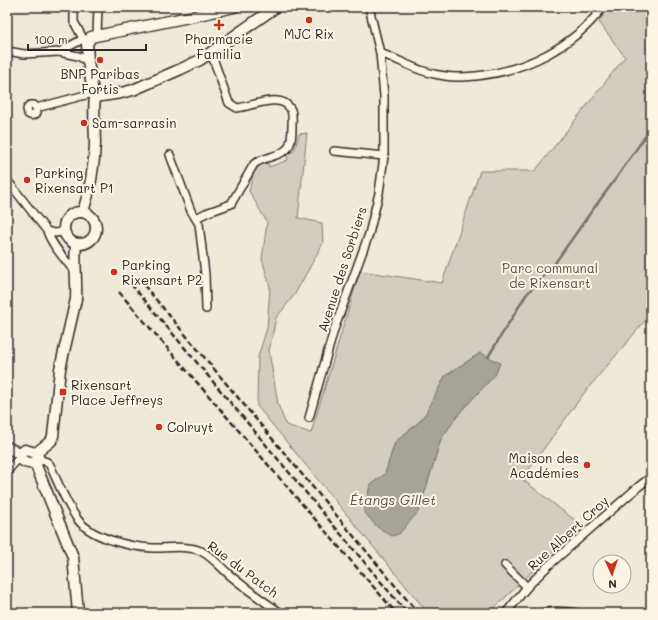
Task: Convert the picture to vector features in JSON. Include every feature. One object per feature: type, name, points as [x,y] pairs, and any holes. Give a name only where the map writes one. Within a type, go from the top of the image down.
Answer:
[{"type":"street","points":[[74,7],[74,22],[85,42],[94,95],[94,165],[89,192],[83,212]]},
{"type":"street","points":[[97,35],[98,7]]},
{"type":"street","points":[[59,52],[85,42],[91,37],[97,35],[234,7]]},
{"type":"street","points":[[36,108],[94,95],[121,93],[133,90],[181,69],[209,53],[261,12],[276,7]]},
{"type":"street","name":"Avenue des Sorbiers","points":[[309,418],[334,330],[369,234],[379,193],[384,156],[384,96],[380,53],[369,7]]},
{"type":"street","points":[[380,53],[390,56],[412,68],[446,77],[486,75],[509,70],[530,63],[552,53],[586,27],[604,7]]},
{"type":"street","points":[[7,51],[24,54],[59,52],[78,56],[88,61]]},
{"type":"street","points":[[196,218],[231,204],[254,164],[258,161],[285,151],[291,142],[292,112],[288,106],[281,102],[267,101],[237,108],[229,103],[214,61],[209,53]]},
{"type":"street","points":[[334,151],[384,156]]},
{"type":"street","points":[[170,154],[191,211],[198,224],[203,250],[206,309]]},
{"type":"street","points":[[7,180],[47,231],[54,245],[75,272]]},
{"type":"street","points":[[83,212],[89,215],[93,220],[96,225],[96,230],[90,241],[76,244],[69,240],[64,232],[65,222],[69,216],[83,212]]},
{"type":"street","points":[[47,231],[54,234],[64,232]]},
{"type":"street","points":[[7,447],[20,456],[24,462],[28,463],[37,458],[51,441],[53,436],[60,369],[75,307],[77,287],[75,272],[76,244]]},
{"type":"street","points":[[7,472],[20,456]]},
{"type":"street","points":[[37,458],[73,557],[78,613]]},
{"type":"street","name":"Rue du Patch","points":[[37,458],[47,462],[50,465],[76,518],[87,529],[104,537],[134,546],[147,548],[193,548],[203,552],[239,582],[281,613]]},
{"type":"street","name":"Rue Albert Croy","points":[[506,613],[527,587],[549,565],[651,477]]},
{"type":"street","points":[[505,565],[527,587]]},
{"type":"street","points":[[542,613],[548,611],[577,613]]},
{"type":"green space","name":"Parc communal de Rixensart","points":[[609,7],[651,7],[651,314],[584,393],[522,479],[581,525],[489,613],[428,613],[257,406],[258,357],[267,328],[270,287],[262,259],[267,222],[249,191],[252,177],[258,167],[267,161],[269,167],[288,160],[286,154],[294,151],[299,134],[307,133],[298,218],[322,223],[323,243],[295,294],[276,318],[269,351],[278,404],[286,425],[311,433],[360,271],[442,283],[480,171],[535,171],[625,57],[599,22]],"holes":[[[480,353],[500,363],[495,375],[461,411],[441,439],[419,511],[370,485],[385,474],[395,442],[419,422],[426,413],[445,376]]]},
{"type":"water","name":"Étangs Gillet","points":[[480,353],[500,363],[495,375],[461,411],[441,439],[419,511],[399,534],[392,536],[377,527],[364,512],[370,485],[385,474],[395,442],[419,422],[426,413],[445,376]]},
{"type":"waterway","points":[[488,357],[526,295],[555,263],[651,128]]},
{"type":"railway","points":[[138,278],[418,613]]},
{"type":"railway","points":[[131,284],[407,613]]},
{"type":"railway","points":[[119,292],[396,613]]},
{"type":"place","name":"MJC Rix","points":[[309,20]]},
{"type":"place","name":"Pharmacie Familia","points":[[219,25]]},
{"type":"place","name":"BNP Paribas Fortis","points":[[100,60]]},
{"type":"place","name":"Sam-sarrasin","points":[[84,123]]},
{"type":"place","name":"Parking Rixensart P1","points":[[27,180]]},
{"type":"place","name":"Parking Rixensart P2","points":[[114,272]]},
{"type":"place","name":"Rixensart Place Jeffreys","points":[[63,392]]},
{"type":"place","name":"Colruyt","points":[[159,427]]},
{"type":"place","name":"Maison des Académies","points":[[587,465]]}]
